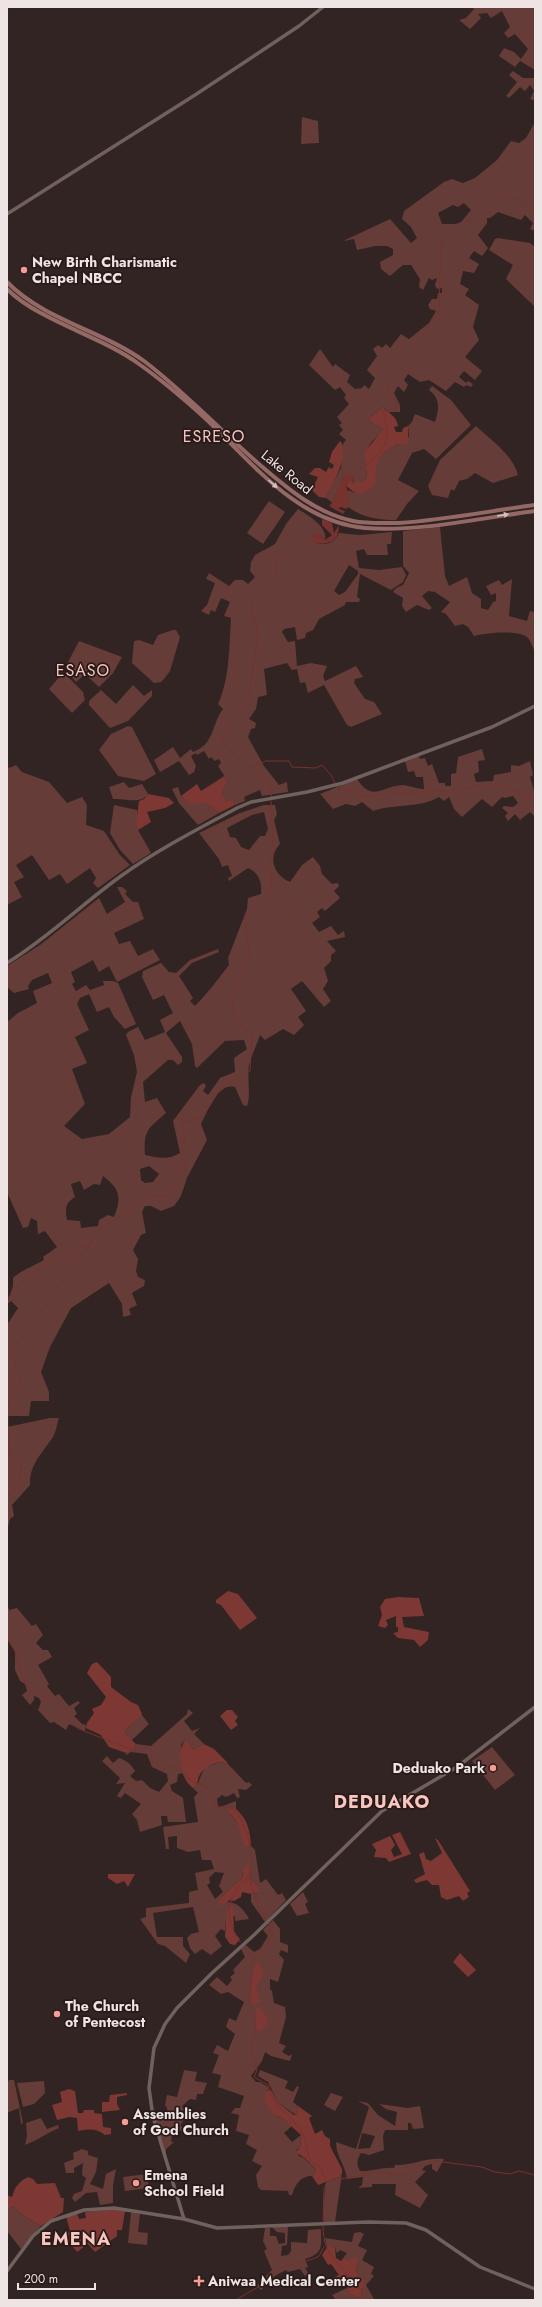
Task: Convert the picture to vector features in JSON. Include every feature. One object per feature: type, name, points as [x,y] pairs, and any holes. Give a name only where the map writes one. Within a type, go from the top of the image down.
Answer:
[{"type":"main road","name":"Lake Road","points":[[7,282],[28,301],[112,343],[145,362],[189,399],[280,483],[300,499],[326,514]]},
{"type":"main road","name":"Lake Road","points":[[7,289],[34,309],[108,345],[140,365],[176,392],[275,486],[298,503],[340,520],[365,528],[399,527],[535,511]]},
{"type":"main road","name":"Lake Road","points":[[340,520],[378,523],[425,521],[535,505]]},
{"type":"street","points":[[7,214],[195,95],[299,26],[323,7]]},
{"type":"street","points":[[7,963],[43,939],[100,892],[134,867],[237,808],[266,799],[307,792],[343,782],[492,727],[535,706]]},
{"type":"street","points":[[184,2219],[153,2117],[149,2088],[153,2052],[157,2039],[170,2016],[382,1811],[393,1802],[421,1790],[466,1761],[535,1707]]},
{"type":"street","points":[[7,2271],[39,2230],[51,2222],[84,2210],[114,2208],[184,2219],[217,2228],[383,2222],[416,2226],[433,2234],[480,2267],[535,2290]]},
{"type":"shaded area","points":[[473,7],[535,7],[535,70],[520,61],[515,67],[499,56],[504,48],[514,52],[521,59],[528,49],[515,34],[508,38],[504,33],[510,27],[502,11],[491,18],[487,13],[478,14],[481,18],[470,29],[459,20],[466,18],[474,9]]},
{"type":"shaded area","points":[[513,71],[523,78],[535,78],[535,101],[530,99],[534,91],[530,85],[525,91],[520,87],[509,98],[506,96],[517,82],[509,75]]},
{"type":"shaded area","points":[[302,117],[318,121],[319,143],[301,144]]},
{"type":"shaded area","points":[[535,122],[535,231],[530,229],[533,223],[525,215],[521,220],[498,212],[490,218],[487,218],[487,223],[478,235],[488,248],[482,256],[474,251],[469,258],[479,264],[474,273],[463,271],[460,284],[469,289],[465,295],[479,305],[473,327],[479,340],[465,357],[482,371],[475,380],[464,371],[459,377],[466,383],[468,381],[473,384],[471,387],[466,385],[464,387],[455,382],[446,391],[429,380],[420,382],[408,374],[404,380],[408,385],[404,392],[398,386],[394,393],[400,405],[400,412],[389,412],[383,407],[369,418],[372,423],[383,429],[370,444],[367,450],[365,461],[367,477],[362,482],[354,482],[354,477],[343,477],[333,503],[326,498],[341,468],[343,444],[346,440],[339,434],[343,430],[339,425],[342,423],[337,417],[349,404],[344,398],[346,395],[340,387],[335,390],[309,365],[320,349],[333,367],[335,364],[350,375],[347,382],[355,389],[362,388],[364,385],[369,389],[375,378],[367,370],[377,356],[373,349],[378,345],[382,348],[386,344],[390,348],[401,334],[409,339],[429,323],[436,311],[430,309],[428,305],[432,299],[437,299],[438,293],[442,293],[442,288],[437,289],[435,285],[437,278],[432,280],[429,278],[423,290],[419,287],[420,279],[411,265],[403,265],[390,276],[381,269],[380,262],[393,255],[393,249],[387,246],[375,246],[357,250],[354,239],[343,241],[390,219],[411,243],[417,238],[411,227],[402,219],[404,211],[444,182],[452,179],[463,183],[475,178],[497,160],[511,141],[519,143],[526,138]],"holes":[[[464,203],[471,210],[461,222],[456,224],[442,224],[438,213],[453,205],[458,207]]]},
{"type":"shaded area","points":[[498,238],[530,243],[535,247],[535,307],[506,279],[513,265],[489,250],[495,239]]},
{"type":"shaded area","points":[[432,386],[451,400],[471,425],[436,459],[424,449],[412,453],[398,480],[419,491],[407,504],[396,520],[371,518],[348,507],[348,490],[355,493],[376,471],[378,460],[385,452],[394,446],[404,444],[409,436],[408,426],[412,422],[415,414],[435,422],[438,404],[436,397],[429,390]]},
{"type":"shaded area","points":[[383,407],[396,420],[398,426],[394,427],[396,432],[402,432],[403,428],[408,426],[408,443],[396,445],[384,453],[378,461],[375,485],[363,494],[355,493],[346,486],[349,479],[353,483],[362,482],[367,477],[364,453],[383,429],[372,423],[369,418]]},
{"type":"shaded area","points":[[476,426],[506,454],[515,467],[518,475],[493,483],[475,473],[467,479],[459,481],[454,491],[451,489],[448,498],[432,495],[428,486],[440,460]]},
{"type":"shaded area","points":[[340,441],[343,446],[343,453],[339,470],[326,498],[319,497],[312,490],[318,477],[309,474],[315,468],[320,468],[326,472],[329,467],[332,469],[334,465],[329,462],[332,452]]},
{"type":"shaded area","points":[[347,474],[351,474],[354,477],[353,484],[349,479],[346,486],[349,498],[347,509],[340,507],[339,509],[345,511],[343,514],[329,506],[332,503],[341,480]]},
{"type":"shaded area","points":[[269,501],[285,512],[263,544],[247,533]]},
{"type":"shaded area","points":[[298,509],[316,522],[323,530],[325,540],[319,534],[313,535],[316,543],[320,544],[332,542],[339,533],[360,535],[392,532],[391,544],[387,544],[388,555],[367,555],[364,549],[356,551],[359,568],[379,570],[402,567],[406,575],[403,582],[391,590],[360,574],[357,597],[360,599],[359,602],[346,602],[345,605],[319,619],[313,630],[306,633],[305,638],[297,640],[295,627],[284,629],[282,632],[288,642],[295,641],[297,666],[311,663],[327,666],[323,676],[325,681],[356,666],[363,677],[355,679],[354,683],[365,699],[374,702],[382,714],[351,727],[347,725],[324,685],[308,693],[305,682],[300,683],[297,669],[292,670],[287,663],[264,669],[267,695],[258,697],[256,709],[249,719],[256,723],[255,728],[251,729],[248,737],[264,766],[279,785],[287,782],[288,792],[262,796],[260,790],[244,797],[245,801],[235,805],[233,801],[226,801],[222,793],[228,781],[223,777],[224,775],[218,766],[221,763],[219,759],[215,761],[211,757],[209,759],[204,751],[197,755],[196,753],[191,756],[196,766],[194,772],[189,775],[179,761],[160,772],[154,760],[173,747],[180,758],[191,749],[193,752],[200,749],[212,734],[219,715],[223,709],[218,704],[227,673],[231,618],[224,616],[230,602],[221,598],[215,612],[211,610],[209,615],[201,611],[207,605],[215,583],[206,579],[209,573],[229,586],[235,580],[243,580],[248,584],[255,577],[250,571],[251,562],[255,555],[275,544],[286,524]],"holes":[[[349,565],[358,571],[358,574],[345,592],[339,595],[334,591]]]},
{"type":"shaded area","points":[[322,519],[332,523],[334,533],[339,525],[339,530],[333,541],[315,543],[313,534],[317,532],[325,540],[332,535],[322,525]]},
{"type":"shaded area","points":[[440,527],[445,576],[449,586],[467,577],[472,593],[481,599],[481,608],[488,610],[493,602],[496,601],[496,593],[491,595],[486,586],[499,580],[502,585],[512,579],[509,616],[527,621],[530,611],[535,612],[535,653],[528,638],[524,635],[502,632],[474,636],[468,627],[463,624],[455,626],[446,614],[441,612],[450,602],[435,592],[428,591],[422,596],[432,608],[429,610],[417,605],[406,612],[402,606],[403,598],[393,592],[396,588],[403,585],[409,573],[403,566],[403,531]]},
{"type":"shaded area","points":[[176,630],[180,637],[170,671],[161,682],[154,683],[132,663],[134,641],[139,640],[153,645],[158,635]]},
{"type":"shaded area","points":[[79,641],[122,657],[113,673],[99,687],[85,674],[76,682],[66,670],[66,666]]},
{"type":"shaded area","points":[[62,674],[65,674],[83,692],[85,700],[72,713],[49,689]]},
{"type":"shaded area","points":[[133,685],[144,696],[152,690],[152,696],[128,721],[110,728],[89,705],[89,701],[101,690],[116,704]]},
{"type":"shaded area","points":[[128,726],[132,727],[156,774],[144,781],[118,776],[99,750],[111,734]]},
{"type":"shaded area","points":[[482,749],[485,760],[478,761],[479,772],[474,774],[476,782],[493,781],[494,775],[511,772],[511,765],[519,766],[530,761],[533,775],[530,777],[535,794],[535,817],[530,812],[520,820],[515,814],[508,821],[505,816],[508,813],[502,808],[504,806],[513,807],[518,803],[513,796],[505,798],[502,797],[492,807],[482,799],[462,817],[454,809],[449,797],[444,801],[439,797],[431,801],[415,805],[390,807],[373,811],[362,802],[355,806],[346,804],[333,809],[320,794],[357,779],[363,786],[373,792],[402,785],[424,789],[423,777],[416,777],[414,771],[408,772],[405,761],[419,755],[420,759],[425,758],[428,766],[432,764],[439,783],[445,783],[445,786],[451,786],[451,774],[456,773],[458,757]]},
{"type":"shaded area","points":[[7,765],[9,768],[16,765],[22,772],[49,782],[67,803],[82,797],[87,805],[86,825],[104,831],[120,855],[130,865],[98,888],[93,883],[96,878],[90,868],[67,884],[60,874],[49,880],[32,855],[16,865],[24,877],[14,882],[22,897],[7,905]]},
{"type":"shaded area","points":[[223,777],[228,781],[222,793],[226,801],[233,801],[235,805],[219,813],[203,803],[191,805],[181,796],[197,784],[201,791]]},
{"type":"shaded area","points":[[124,782],[129,788],[142,784],[148,794],[137,800],[113,799],[109,787]]},
{"type":"shaded area","points":[[178,787],[181,796],[191,804],[203,803],[219,813],[198,825],[179,803],[172,789]]},
{"type":"shaded area","points":[[148,794],[169,798],[174,803],[165,808],[147,812],[151,822],[138,830],[136,823],[139,801],[144,799]]},
{"type":"shaded area","points":[[114,805],[137,810],[138,830],[151,853],[133,864],[120,850],[110,833]]},
{"type":"shaded area","points":[[264,805],[275,805],[277,814],[274,820],[280,844],[276,849],[273,860],[276,871],[284,879],[290,882],[302,865],[313,857],[320,866],[322,874],[332,884],[338,883],[339,886],[334,891],[340,898],[325,911],[322,908],[317,912],[320,917],[312,923],[319,932],[331,926],[338,935],[344,931],[345,937],[327,941],[336,951],[331,955],[331,961],[324,968],[328,981],[323,989],[331,1001],[324,1007],[302,981],[291,989],[306,1011],[298,1017],[304,1025],[294,1035],[283,1029],[265,1040],[260,1035],[249,1065],[249,1098],[247,1106],[243,1105],[235,1087],[223,1089],[218,1094],[201,1124],[207,1140],[187,1178],[181,1196],[174,1206],[161,1211],[151,1206],[145,1206],[142,1212],[146,1233],[141,1235],[133,1250],[138,1259],[136,1271],[138,1277],[145,1280],[144,1286],[132,1293],[137,1305],[129,1309],[131,1315],[123,1317],[122,1304],[109,1283],[71,1308],[50,1347],[41,1372],[49,1392],[49,1401],[31,1401],[29,1416],[7,1416],[7,1325],[18,1308],[11,1301],[7,1304],[13,1286],[13,1278],[24,1270],[44,1260],[43,1257],[57,1247],[45,1231],[38,1234],[37,1221],[31,1218],[28,1227],[23,1228],[7,1192],[7,1022],[18,1013],[37,1003],[33,991],[52,983],[48,973],[32,980],[28,986],[29,989],[14,993],[7,987],[7,966],[40,945],[99,898],[107,914],[125,902],[117,887],[122,887],[127,891],[125,894],[133,902],[138,902],[144,919],[114,933],[119,944],[130,941],[138,956],[153,949],[160,960],[117,982],[109,966],[99,972],[93,960],[71,972],[75,982],[72,984],[76,991],[86,985],[90,990],[104,985],[103,981],[113,981],[118,983],[136,1024],[125,1029],[114,1017],[109,1007],[97,1012],[89,994],[80,998],[77,1004],[89,1030],[75,1037],[87,1063],[72,1069],[85,1104],[64,1126],[82,1139],[109,1134],[130,1117],[131,1097],[137,1072],[134,1055],[126,1035],[128,1032],[138,1027],[145,1040],[165,1032],[160,1020],[173,1013],[164,995],[153,1000],[142,977],[143,971],[161,963],[169,972],[176,973],[190,960],[218,949],[219,952],[192,963],[179,976],[193,998],[190,1001],[195,1006],[209,991],[229,965],[228,958],[247,909],[248,898],[261,894],[259,878],[255,872],[248,868],[229,881],[228,878],[232,876],[228,865],[222,867],[219,859],[199,833],[240,813]],"holes":[[[264,812],[268,829],[265,836],[260,836],[249,850],[241,847],[236,838],[230,837],[227,828],[252,815]],[[180,1021],[192,1044],[195,1066],[197,1068],[225,1041],[244,1040],[247,1049],[234,1058],[235,1072],[220,1078],[208,1095],[203,1091],[206,1086],[204,1083],[200,1085],[173,1121],[180,1153],[171,1157],[163,1158],[145,1155],[145,1140],[148,1130],[166,1113],[157,1098],[145,1102],[143,1082],[168,1060],[173,1060],[178,1065],[182,1062],[182,1057],[166,1033]],[[149,1166],[159,1174],[153,1182],[145,1183],[141,1180],[140,1169]],[[103,1176],[116,1189],[119,1199],[114,1217],[108,1215],[99,1220],[98,1226],[81,1228],[80,1221],[67,1220],[66,1207],[75,1197],[71,1184],[80,1181],[84,1190],[94,1184],[100,1185]]]},
{"type":"shaded area","points":[[50,1418],[59,1418],[55,1433],[34,1465],[30,1478],[30,1485],[12,1505],[14,1516],[10,1519],[7,1531],[7,1427]]},
{"type":"shaded area","points":[[228,1591],[238,1594],[257,1618],[240,1630],[221,1605],[216,1603],[216,1600]]},
{"type":"shaded area","points":[[398,1597],[419,1598],[424,1616],[402,1617],[404,1627],[429,1632],[428,1640],[420,1647],[414,1640],[398,1638],[393,1633],[398,1632],[398,1627],[396,1627],[396,1616],[386,1620],[388,1625],[385,1628],[378,1626],[382,1615],[380,1607],[385,1599]]},
{"type":"shaded area","points":[[7,1602],[9,1610],[17,1608],[32,1626],[36,1624],[43,1635],[36,1643],[43,1650],[48,1650],[52,1657],[38,1665],[49,1684],[47,1686],[55,1696],[59,1694],[69,1706],[78,1701],[80,1703],[74,1708],[77,1714],[74,1716],[82,1724],[86,1725],[85,1731],[69,1724],[66,1730],[54,1722],[50,1723],[38,1710],[41,1702],[39,1698],[34,1696],[34,1700],[30,1705],[22,1695],[27,1691],[25,1684],[20,1681],[15,1670],[15,1652],[7,1639]]},
{"type":"shaded area","points":[[97,1662],[111,1677],[111,1687],[131,1702],[138,1705],[142,1714],[126,1730],[125,1734],[136,1744],[134,1750],[126,1753],[109,1747],[101,1735],[86,1728],[87,1723],[94,1713],[92,1709],[101,1705],[106,1697],[87,1673],[92,1664]]},
{"type":"shaded area","points":[[188,1709],[193,1713],[184,1721],[192,1731],[200,1728],[194,1734],[204,1744],[194,1749],[191,1748],[189,1741],[185,1740],[181,1745],[184,1773],[178,1774],[177,1782],[170,1785],[172,1791],[183,1798],[186,1822],[168,1822],[167,1816],[161,1816],[162,1825],[140,1832],[137,1820],[132,1814],[141,1804],[125,1793],[121,1798],[117,1796],[125,1783],[116,1784],[120,1778],[102,1761],[107,1756],[113,1763],[119,1758],[124,1760],[130,1764],[135,1771],[130,1776],[136,1781],[142,1780],[150,1788],[159,1792],[168,1781],[167,1774],[152,1767],[147,1754],[131,1752],[126,1755],[126,1753],[134,1750],[136,1744],[151,1746],[187,1714]]},
{"type":"shaded area","points":[[227,1710],[232,1710],[238,1717],[235,1721],[238,1725],[231,1730],[220,1716]]},
{"type":"shaded area","points":[[141,1714],[149,1724],[131,1741],[125,1734],[126,1730]]},
{"type":"shaded area","points":[[185,1740],[189,1741],[191,1748],[194,1749],[204,1744],[214,1749],[228,1764],[219,1762],[207,1767],[199,1776],[197,1786],[193,1788],[185,1779],[181,1766],[180,1759],[182,1745]]},
{"type":"shaded area","name":"Deduako Park","points":[[492,1747],[515,1775],[495,1790],[472,1761]]},
{"type":"shaded area","points":[[219,1762],[228,1764],[246,1783],[249,1782],[252,1785],[246,1790],[238,1789],[240,1797],[237,1798],[234,1793],[226,1797],[222,1795],[217,1799],[218,1806],[220,1807],[236,1801],[236,1809],[229,1809],[239,1826],[246,1845],[248,1848],[251,1846],[255,1850],[260,1883],[266,1879],[278,1895],[282,1893],[286,1900],[265,1922],[251,1902],[251,1894],[257,1893],[258,1886],[250,1878],[251,1870],[242,1870],[243,1877],[220,1898],[223,1903],[231,1902],[238,1906],[249,1919],[235,1921],[235,1916],[226,1920],[225,1931],[221,1929],[215,1936],[222,1946],[211,1955],[202,1949],[195,1954],[190,1948],[187,1938],[191,1934],[199,1932],[193,1907],[153,1913],[157,1937],[183,1937],[183,1946],[190,1954],[186,1963],[165,1946],[158,1944],[140,1919],[146,1917],[146,1908],[189,1903],[189,1892],[198,1890],[195,1873],[214,1869],[211,1860],[202,1860],[200,1850],[188,1852],[177,1848],[177,1836],[168,1837],[169,1849],[166,1849],[163,1827],[198,1822],[194,1797],[198,1793],[193,1788],[197,1786],[204,1768]],"holes":[[[215,1872],[224,1873],[219,1886],[223,1892],[215,1899],[207,1885],[210,1883],[209,1878]]]},
{"type":"shaded area","points":[[228,1809],[236,1809],[246,1821],[251,1840],[251,1846],[248,1848],[243,1843],[237,1823]]},
{"type":"shaded area","points":[[400,1832],[411,1854],[389,1862],[386,1858],[374,1857],[376,1850],[372,1844],[390,1836],[395,1845],[391,1850],[394,1857],[402,1854],[392,1835]]},
{"type":"shaded area","points":[[435,1838],[438,1840],[470,1891],[467,1893],[469,1897],[463,1901],[459,1896],[447,1900],[441,1897],[439,1885],[432,1885],[427,1880],[416,1883],[414,1880],[425,1874],[419,1854],[424,1852],[426,1859],[431,1861],[442,1853]]},
{"type":"shaded area","points":[[248,1864],[251,1870],[250,1878],[258,1886],[259,1892],[251,1894],[242,1892],[241,1897],[234,1901],[230,1900],[221,1906],[219,1905],[220,1898],[243,1877],[242,1870]]},
{"type":"shaded area","points":[[108,1874],[135,1874],[128,1887],[124,1881],[117,1884],[108,1878]]},
{"type":"shaded area","points":[[303,1892],[308,1902],[305,1904],[309,1913],[297,1916],[290,1904]]},
{"type":"shaded area","points":[[233,1906],[234,1932],[240,1939],[235,1945],[230,1944],[225,1937],[226,1920],[229,1907]]},
{"type":"shaded area","points":[[273,1920],[280,1929],[280,1942],[288,1945],[288,1953],[281,1950],[279,1954],[284,1960],[278,1982],[270,1979],[270,1989],[272,1991],[274,2003],[285,2007],[286,2017],[279,2043],[286,2046],[282,2052],[289,2056],[292,2054],[290,2061],[271,2056],[265,2052],[262,2061],[251,2076],[256,2082],[260,2082],[268,2087],[269,2090],[266,2091],[275,2116],[281,2117],[292,2126],[284,2133],[292,2142],[301,2135],[300,2148],[296,2150],[299,2156],[304,2158],[316,2170],[312,2176],[305,2177],[299,2181],[292,2195],[289,2195],[288,2191],[261,2190],[258,2187],[256,2175],[262,2166],[252,2161],[257,2150],[246,2144],[249,2135],[236,2131],[239,2115],[231,2113],[235,2108],[240,2108],[244,2096],[218,2087],[221,2075],[212,2073],[219,2055],[213,2053],[217,2045],[228,2051],[235,2034],[226,2027],[229,2018],[236,2021],[244,2002],[228,1992],[221,1994],[209,1985],[217,1977],[227,1986],[232,1980],[230,1977],[235,1973],[233,1970],[245,1957],[241,1949],[246,1945],[254,1952],[260,1949],[268,1936],[263,1930]]},
{"type":"shaded area","points":[[460,1953],[476,1970],[468,1977],[453,1962]]},
{"type":"shaded area","points":[[258,1960],[264,1974],[256,1986],[260,2001],[254,2005],[251,2003],[252,1981],[255,1965]]},
{"type":"shaded area","points":[[261,2007],[267,2018],[268,2024],[260,2031],[256,2029],[256,2008]]},
{"type":"shaded area","points":[[184,2070],[197,2072],[195,2081],[207,2083],[203,2094],[197,2094],[196,2100],[190,2099],[182,2106],[188,2112],[180,2126],[192,2131],[190,2133],[173,2129],[171,2142],[174,2142],[166,2149],[166,2156],[155,2119],[165,2118],[167,2116],[167,2107],[165,2106],[167,2095],[177,2097]]},
{"type":"shaded area","points":[[260,2070],[288,2081],[285,2088],[293,2092],[297,2086],[299,2087],[293,2102],[298,2106],[296,2115],[278,2103],[268,2082],[258,2076]]},
{"type":"shaded area","points":[[9,2080],[14,2080],[23,2123],[21,2124],[19,2108],[7,2113],[7,2083]]},
{"type":"shaded area","points":[[44,2081],[45,2093],[34,2104],[23,2107],[17,2083]]},
{"type":"shaded area","points":[[69,2089],[75,2091],[78,2113],[83,2113],[84,2110],[94,2110],[94,2113],[102,2114],[103,2127],[111,2128],[111,2134],[105,2135],[99,2131],[92,2130],[78,2131],[77,2118],[69,2117],[57,2120],[52,2105],[62,2102],[60,2092]]},
{"type":"shaded area","points":[[271,2090],[278,2103],[294,2115],[296,2115],[298,2106],[312,2116],[309,2118],[315,2134],[322,2130],[325,2136],[330,2139],[330,2146],[342,2169],[342,2173],[339,2177],[318,2185],[312,2176],[316,2170],[305,2158],[295,2152],[300,2148],[301,2135],[281,2117],[275,2116],[264,2101],[266,2091]]},
{"type":"shaded area","points":[[127,2093],[127,2095],[117,2097],[117,2104],[120,2110],[102,2112],[102,2102],[109,2102],[110,2095]]},
{"type":"shaded area","points":[[331,2093],[343,2097],[335,2111],[324,2105]]},
{"type":"shaded area","points":[[358,2101],[368,2103],[378,2115],[395,2126],[397,2112],[386,2109],[379,2104],[408,2108],[420,2106],[424,2128],[413,2129],[411,2123],[408,2123],[408,2130],[385,2130],[383,2136],[384,2150],[369,2155],[361,2153],[358,2166],[360,2171],[364,2171],[394,2168],[395,2165],[430,2159],[444,2159],[437,2172],[432,2169],[432,2164],[425,2166],[422,2170],[426,2171],[415,2182],[428,2195],[420,2208],[395,2195],[396,2184],[372,2184],[372,2187],[358,2188],[362,2185],[363,2177],[347,2179],[337,2152],[336,2142],[356,2149],[369,2107]],"holes":[[[362,2133],[375,2136],[370,2148],[358,2149]]]},
{"type":"shaded area","points":[[41,2118],[47,2129],[58,2125],[59,2128],[25,2145],[27,2136],[26,2123]]},
{"type":"shaded area","points":[[82,2149],[88,2151],[88,2155],[98,2158],[96,2172],[90,2184],[103,2189],[106,2174],[116,2169],[113,2186],[113,2203],[100,2205],[97,2192],[86,2193],[75,2202],[72,2198],[74,2194],[82,2191],[86,2178],[82,2175],[83,2163],[74,2168],[74,2173],[66,2173],[64,2163],[74,2159],[73,2153]]},
{"type":"shaded area","points":[[342,2173],[335,2222],[324,2222],[323,2208],[326,2182],[339,2177]]},
{"type":"shaded area","name":"Emena School Field","points":[[147,2174],[149,2188],[125,2191],[123,2177]]},
{"type":"shaded area","points":[[28,2177],[33,2179],[37,2184],[55,2183],[61,2198],[64,2198],[63,2212],[41,2226],[21,2214],[13,2206],[7,2212],[7,2195],[12,2197],[17,2185]]},
{"type":"shaded area","points":[[13,2206],[21,2214],[41,2226],[21,2249],[7,2231],[7,2212]]},
{"type":"shaded area","points":[[113,2209],[125,2211],[122,2230],[117,2230],[117,2236],[95,2252],[88,2244],[77,2252],[64,2235],[70,2231],[66,2216],[77,2213],[79,2219],[86,2218],[85,2212]]},
{"type":"shaded area","points":[[131,2212],[140,2214],[138,2232],[148,2233],[147,2245],[128,2243]]},
{"type":"shaded area","points":[[272,2227],[288,2227],[287,2245],[282,2246],[281,2256],[288,2255],[291,2251],[291,2242],[307,2243],[308,2230],[321,2229],[321,2244],[316,2254],[305,2259],[308,2267],[305,2268],[309,2274],[305,2276],[300,2269],[288,2272],[286,2270],[276,2275],[261,2290],[257,2286],[272,2270],[264,2251],[267,2249],[263,2241],[265,2228],[270,2228],[270,2236],[276,2236],[279,2244],[285,2243],[285,2233],[277,2232]]},
{"type":"shaded area","points":[[360,2232],[364,2234],[358,2246],[367,2250],[362,2260],[374,2267],[371,2274],[374,2276],[366,2285],[374,2299],[336,2300],[332,2295],[347,2288],[350,2293],[358,2298],[362,2297],[359,2275],[356,2271],[358,2262],[350,2259],[344,2262],[341,2261],[347,2253],[340,2250],[337,2253],[335,2248],[327,2247],[325,2238],[352,2242],[354,2233]]},
{"type":"shaded area","points":[[328,2246],[335,2248],[336,2258],[341,2261],[356,2258],[358,2262],[356,2271],[366,2285],[361,2291],[362,2297],[358,2298],[349,2293],[345,2280],[334,2282],[328,2280],[339,2275],[331,2264],[328,2265],[322,2255]]},
{"type":"waterway","points":[[353,475],[370,462],[382,449],[386,442],[387,433],[383,411],[396,409],[397,404],[387,393],[387,388],[439,311],[441,242],[500,196],[507,194],[527,205],[535,214]]},
{"type":"waterway","points":[[242,763],[222,742],[231,721],[249,695],[258,637],[251,603],[261,594],[277,571],[275,560],[312,541],[316,542]]},
{"type":"waterway","points":[[249,768],[266,761],[289,761],[292,767],[316,768],[322,765],[331,775],[335,783]]},
{"type":"waterway","points":[[249,769],[268,784],[271,797]]},
{"type":"waterway","points":[[336,786],[337,789],[354,791],[362,796],[455,790],[481,785],[502,785],[535,801]]},
{"type":"waterway","points":[[7,1457],[10,1453],[8,1425],[9,1398],[14,1390],[22,1384],[16,1372],[13,1350],[103,1226],[154,1195],[167,1197],[186,1165],[181,1157],[185,1139],[182,1129],[184,1121],[203,1117],[220,1089],[250,1071],[252,1035],[240,1025],[234,1014],[232,1004],[249,954],[245,918],[270,893],[272,880],[269,864],[274,851],[271,801]]},
{"type":"waterway","points":[[7,1300],[17,1286],[30,1275],[79,1246],[89,1247]]},
{"type":"waterway","points":[[7,1497],[21,1478],[21,1462],[11,1453]]},
{"type":"waterway","points":[[7,1635],[15,1650],[21,1674],[31,1691],[58,1703],[69,1722],[79,1729],[130,1749],[146,1747],[151,1749],[152,1766],[162,1771],[168,1766],[181,1769],[191,1781],[207,1787],[215,1807],[230,1807],[238,1814],[251,1849],[251,1866],[248,1876],[234,1893],[231,1900],[229,1914],[232,1928],[240,1942]]},
{"type":"waterway","points":[[249,1877],[260,1911],[267,1920]]},
{"type":"waterway","points":[[254,1960],[272,1935],[269,1923]]},
{"type":"waterway","points":[[244,1946],[253,1960],[249,2002],[254,2012],[255,2033],[251,2049],[257,2070],[254,2077],[268,2085],[275,2102],[299,2128],[305,2139],[311,2161],[313,2164],[319,2165],[320,2167],[327,2182],[324,2189],[323,2223]]},
{"type":"waterway","points":[[328,2182],[373,2172],[405,2175],[418,2166],[436,2161],[482,2167],[495,2172],[510,2174],[519,2171],[535,2175]]},
{"type":"waterway","points":[[323,2226],[326,2247],[344,2270],[351,2286],[362,2289],[371,2300]]},
{"type":"waterway","points":[[236,2300],[263,2284],[277,2269],[313,2259],[319,2256],[324,2247]]},
{"type":"place","name":"New Birth Charismatic Chapel NBCC","points":[[24,270]]},
{"type":"place","name":"Deduako Park","points":[[493,1768]]},
{"type":"place","name":"The Church of Pentecost","points":[[57,2014]]},
{"type":"place","name":"Assemblies of God Church","points":[[125,2122]]},
{"type":"place","name":"Emena School Field","points":[[136,2183]]},
{"type":"place","name":"Aniwaa Medical Center","points":[[199,2281]]},
{"type":"district","name":"ESRESO","points":[[214,436]]},
{"type":"district","name":"ESASO","points":[[83,670]]},
{"type":"district","name":"DEDUAKO","points":[[382,1802]]},
{"type":"district","name":"EMENA","points":[[76,2239]]}]
